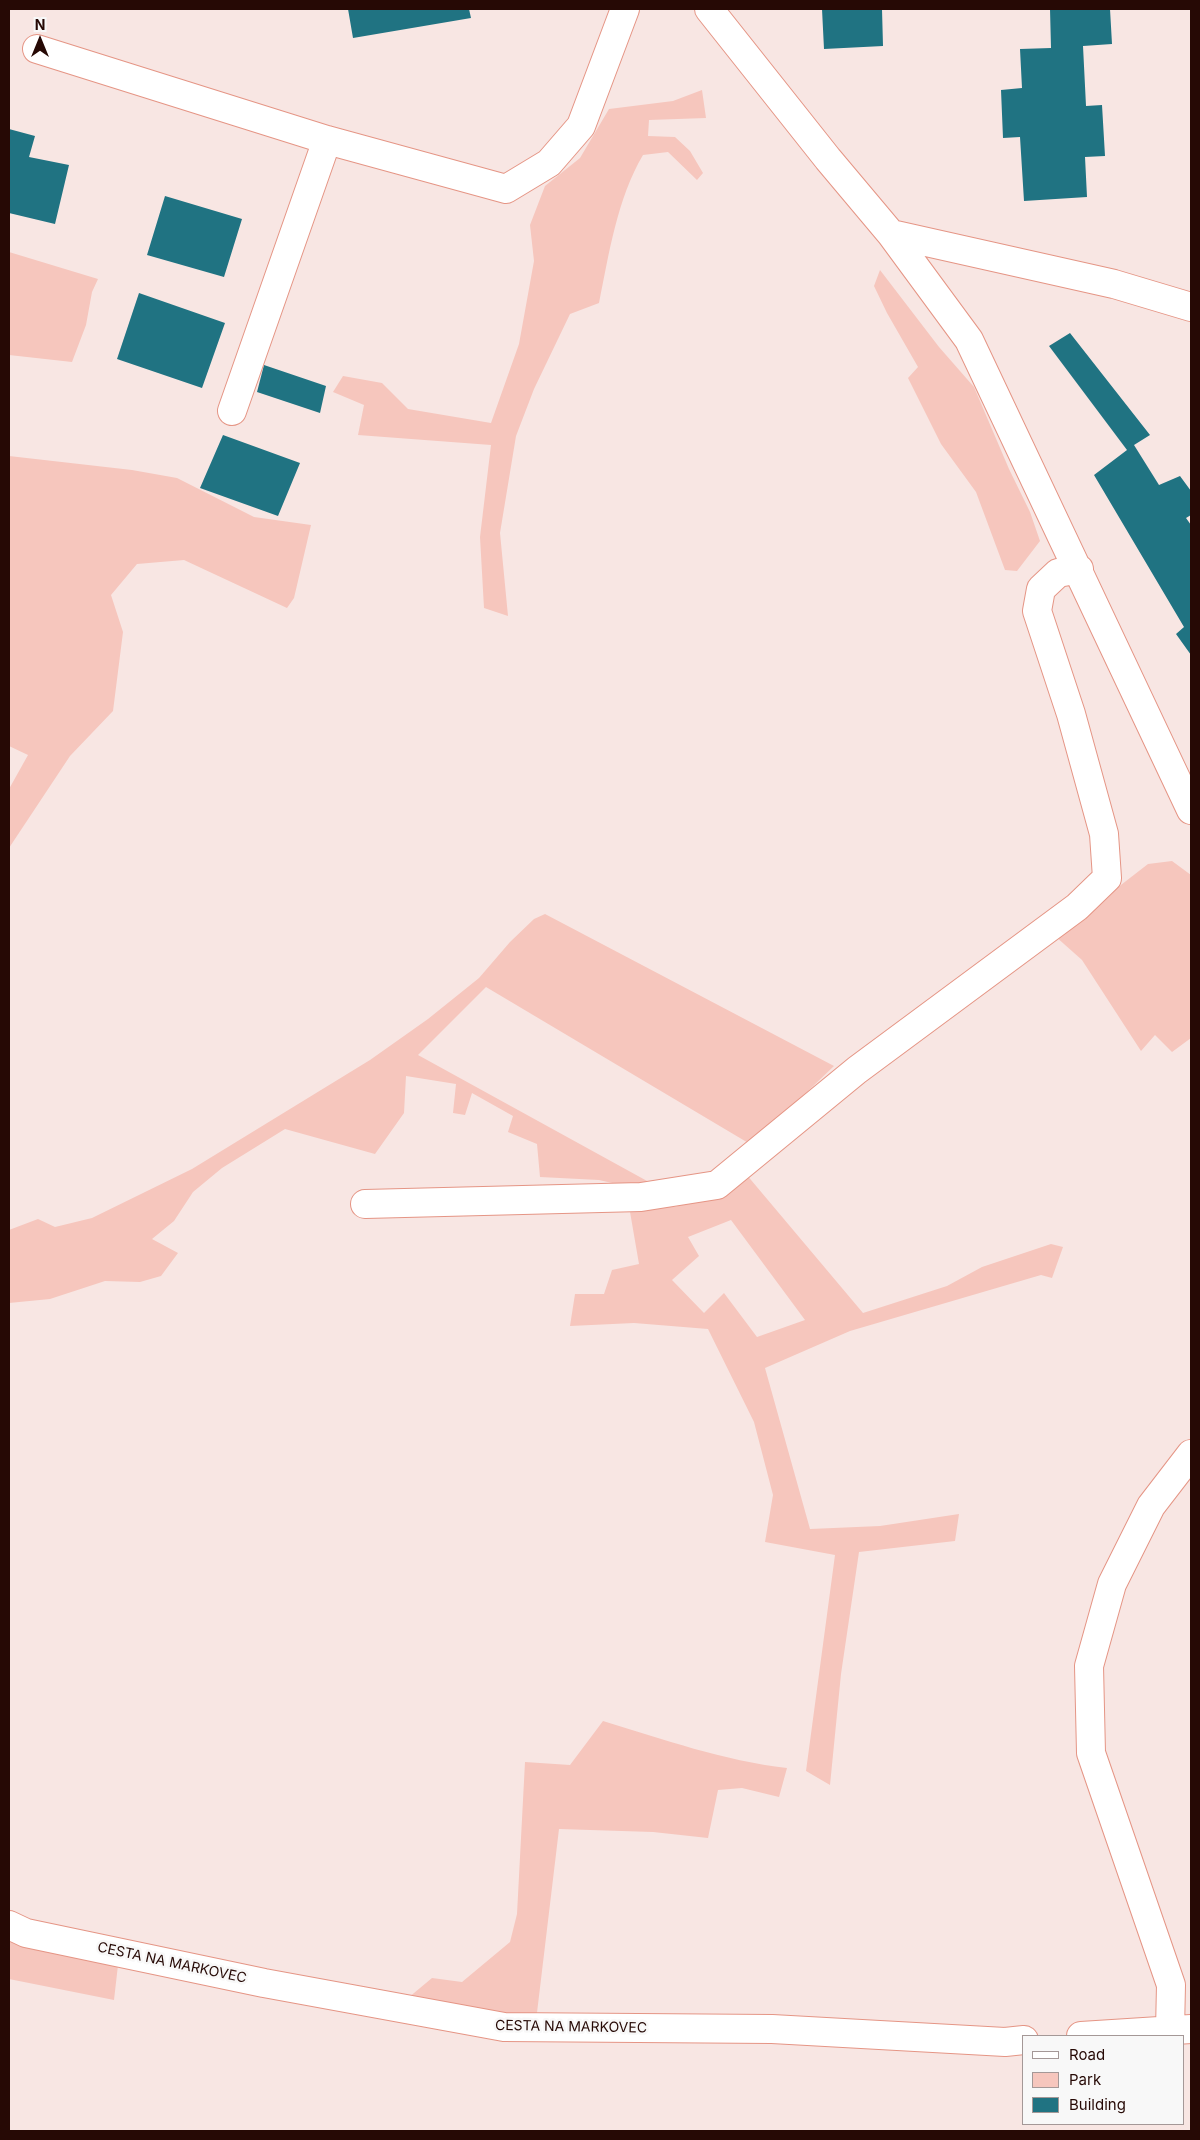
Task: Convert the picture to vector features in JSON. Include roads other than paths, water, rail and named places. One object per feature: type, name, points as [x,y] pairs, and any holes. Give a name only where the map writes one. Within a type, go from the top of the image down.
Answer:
[{"type":"street","points":[[37,49],[327,140],[506,190],[549,163],[581,126],[624,9]]},
{"type":"street","points":[[709,9],[828,159],[891,234],[969,340],[1191,810]]},
{"type":"street","points":[[232,411],[327,140]]},
{"type":"street","points":[[891,234],[1114,284],[1191,307]]},
{"type":"street","points":[[365,1204],[641,1197],[717,1185],[857,1070],[1077,907],[1107,878],[1104,834],[1071,714],[1037,612],[1041,589],[1058,573],[1078,569]]},
{"type":"street","points":[[1098,2035],[1181,2030],[1171,1985],[1091,1753],[1089,1666],[1112,1584],[1151,1506],[1191,1454]]},
{"type":"street","name":"CESTA NA MARKOVEC","points":[[9,1925],[26,1933],[264,1983],[504,2028],[772,2029],[1004,2042],[1022,2040]]}]
